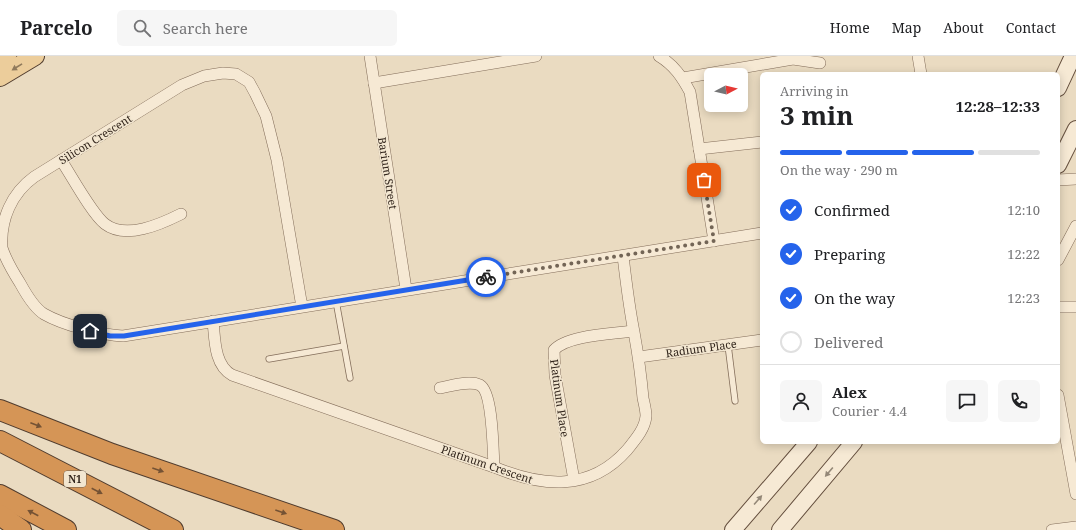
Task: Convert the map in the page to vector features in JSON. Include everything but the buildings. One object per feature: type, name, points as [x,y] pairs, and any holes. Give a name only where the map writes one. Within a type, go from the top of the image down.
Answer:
[{"type":"highway","points":[[0,410],[112,454],[334,530]]},
{"type":"highway","name":"N1","points":[[0,441],[173,530]]},
{"type":"highway","points":[[0,495],[66,530]]},
{"type":"highway","points":[[0,515],[21,530]]},
{"type":"main road","points":[[0,60],[7,56]]},
{"type":"main road","points":[[0,77],[35,56]]},
{"type":"main road","points":[[1060,84],[1073,56]]},
{"type":"main road","points":[[1060,162],[1076,129]]},
{"type":"main road","points":[[733,530],[807,444]]},
{"type":"main road","points":[[780,530],[852,444]]},
{"type":"street","name":"Barium Street","points":[[370,56],[406,289]]},
{"type":"street","points":[[374,83],[511,58],[536,56]]},
{"type":"street","points":[[659,56],[669,62],[682,78],[690,92],[714,241]]},
{"type":"street","points":[[918,56],[921,72]]},
{"type":"street","points":[[682,78],[793,59],[820,63]]},
{"type":"street","name":"Silicon Crescent","points":[[302,307],[277,160],[266,116],[249,82],[236,74],[223,73],[204,76],[182,85],[20,187],[4,213],[1,247],[32,303],[44,314],[110,336],[124,336],[302,307],[406,289],[760,233]]},
{"type":"street","points":[[699,149],[760,142]]},
{"type":"street","points":[[61,160],[100,220],[112,228],[122,231],[149,227],[181,214]]},
{"type":"street","points":[[1060,180],[1076,179]]},
{"type":"street","points":[[1060,256],[1076,226]]},
{"type":"street","name":"Platinum Crescent","points":[[213,321],[220,362],[223,369],[232,375],[516,476],[546,483],[574,480],[607,469],[635,441],[643,426],[646,416],[639,357],[633,331],[623,256]]},
{"type":"street","points":[[1060,307],[1076,307]]},
{"type":"street","name":"Platinum Place","points":[[574,480],[555,375],[554,350],[559,345],[569,340],[633,331]]},
{"type":"street","name":"Radium Place","points":[[639,357],[760,340]]},
{"type":"street","points":[[440,388],[475,384],[481,386],[485,390],[490,408],[494,467]]},
{"type":"street","points":[[1060,406],[1076,494]]},
{"type":"street","points":[[1052,530],[1076,527]]},
{"type":"lane","points":[[336,301],[350,378]]},
{"type":"lane","points":[[728,344],[735,401]]},
{"type":"lane","points":[[269,359],[344,346]]},
{"type":"way so far","points":[[486,277],[714,241],[704,180]]},
{"type":"route","points":[[90,331],[110,336],[124,336],[486,277]]}]
